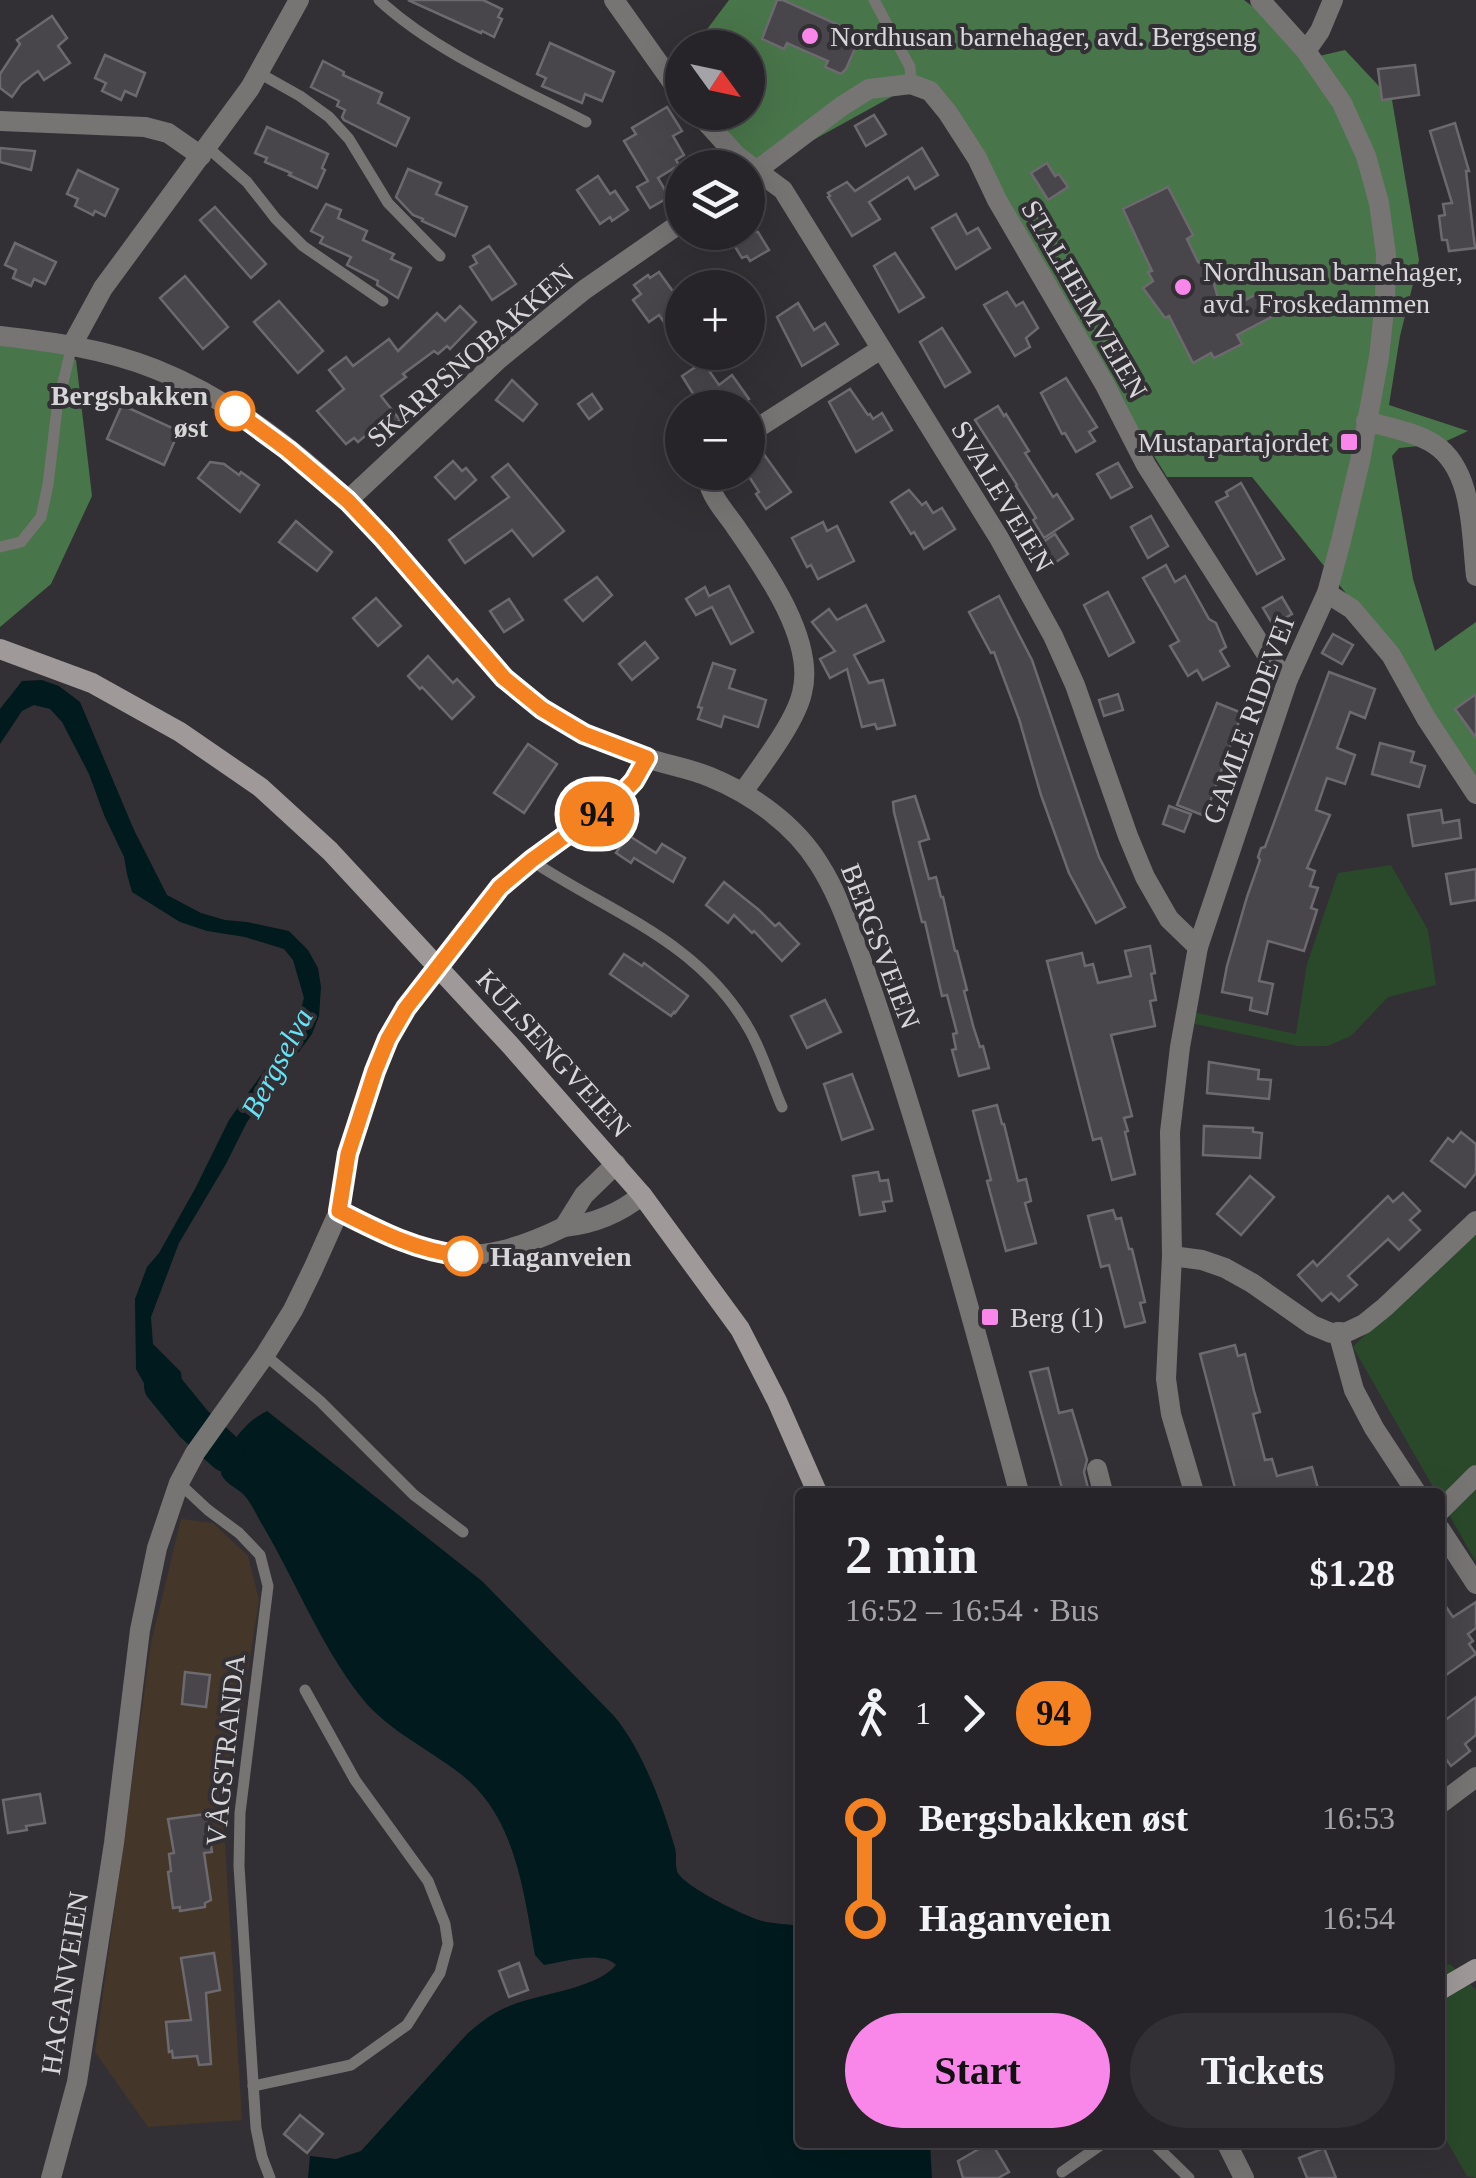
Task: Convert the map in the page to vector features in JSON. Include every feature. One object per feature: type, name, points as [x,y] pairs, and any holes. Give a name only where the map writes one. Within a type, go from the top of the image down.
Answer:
[{"type":"main road","name":"KULSENGVEIEN","points":[[0,649],[92,683],[180,732],[260,787],[330,851],[511,1046],[642,1195],[740,1329],[814,1488]]},
{"type":"main road","points":[[1445,1987],[1476,1970]]},
{"type":"street","points":[[72,345],[102,288],[258,73],[298,0]]},
{"type":"street","points":[[614,0],[665,72]]},
{"type":"street","name":"GAMLE RIDEVEI","points":[[1193,1488],[1171,1414],[1166,1379],[1172,1256],[1170,1132],[1180,1046],[1198,947],[1288,679],[1327,592],[1360,461],[1384,301],[1386,254],[1379,203],[1366,156],[1342,103],[1306,51],[1260,0]]},
{"type":"street","points":[[1306,51],[1320,32],[1333,0]]},
{"type":"street","points":[[765,165],[869,89],[910,84]]},
{"type":"street","name":"STALHEIMVEIEN","points":[[910,84],[930,90],[967,143],[1105,385],[1146,465],[1272,664],[1288,679]]},
{"type":"street","points":[[0,121],[144,128],[168,134],[204,152]]},
{"type":"street","name":"SVALEVEIEN","points":[[713,130],[731,150]]},
{"type":"street","name":"SVALEVEIEN","points":[[765,181],[782,190],[999,538],[1075,685],[1145,877],[1169,919],[1198,947]]},
{"type":"street","name":"SKARPSNOBAKKEN","points":[[348,501],[499,359],[584,290],[665,234]]},
{"type":"street","name":"BERGSVEIEN","points":[[0,336],[72,345],[155,369],[244,416],[348,501],[504,678],[542,709],[584,734],[708,776],[743,792],[796,834],[819,863],[841,904],[879,1010],[916,1124],[1018,1488]]},
{"type":"street","points":[[765,423],[881,348]]},
{"type":"street","points":[[1366,420],[1428,440],[1454,465],[1465,493],[1476,576]]},
{"type":"street","points":[[711,490],[753,552],[800,640],[805,673],[802,696],[743,792]]},
{"type":"street","points":[[1327,592],[1352,609],[1391,655],[1426,718],[1476,794]]},
{"type":"street","name":"HAGANVEIEN","points":[[51,2178],[77,2082],[108,1882],[140,1630],[157,1548],[179,1483],[195,1453],[293,1310],[339,1211],[348,1154],[375,1071],[406,1008],[500,887],[619,797],[647,758]]},
{"type":"street","points":[[564,1227],[584,1195],[616,1164]]},
{"type":"street","points":[[339,1211],[415,1247],[463,1256],[510,1250],[564,1227],[586,1225],[642,1195]]},
{"type":"street","points":[[1172,1256],[1225,1268],[1312,1324],[1331,1333],[1348,1332],[1374,1316],[1476,1221]]},
{"type":"street","points":[[1338,1332],[1354,1390],[1413,1488]]},
{"type":"street","points":[[1097,1469],[1103,1488]]},
{"type":"street","points":[[1445,1506],[1476,1475]]},
{"type":"street","points":[[1445,1537],[1476,1584]]},
{"type":"street","points":[[1445,1800],[1476,1778]]},
{"type":"street","points":[[1229,2148],[1244,2178]]},
{"type":"lane","points":[[379,0],[398,18],[448,49],[586,122]]},
{"type":"lane","points":[[874,0],[910,67],[910,84]]},
{"type":"lane","points":[[258,73],[329,116],[350,138],[388,204],[440,256]]},
{"type":"lane","points":[[204,152],[247,182],[303,246],[383,301]]},
{"type":"lane","points":[[0,547],[21,542],[41,518],[57,408],[72,345]]},
{"type":"lane","points":[[532,860],[663,938],[702,968],[729,998],[751,1032],[782,1107]]},
{"type":"lane","points":[[265,1355],[320,1401],[414,1494],[463,1532]]},
{"type":"lane","name":"VÅGSTRANDA","points":[[179,1483],[260,1555],[268,1586],[240,1813],[239,1866],[256,2128],[270,2178]]},
{"type":"lane","points":[[253,2086],[351,2064],[407,2025],[440,1973],[448,1944],[445,1924],[428,1881],[356,1780],[305,1690]]},
{"type":"lane","points":[[1062,2172],[1097,2148]]},
{"type":"lane","points":[[1158,2148],[1189,2178]]},
{"type":"shaded area","points":[[181,1519],[213,1523],[248,1556],[259,1600],[224,1828],[242,2120],[148,2127],[95,2052],[151,1643]]},
{"type":"green space","points":[[729,0],[1244,0],[1319,56],[1345,50],[1392,100],[1419,260],[1400,336],[1389,405],[1468,431],[1440,444],[1399,448],[1392,456],[1413,579],[1435,651],[1476,622],[1476,789],[1379,634],[1252,477],[1167,477],[922,80],[765,167],[765,150],[728,150],[712,130],[765,130],[765,30],[706,30]]},
{"type":"green space","points":[[0,335],[33,338],[76,360],[92,496],[51,584],[0,627]]},
{"type":"green space","points":[[1391,865],[1428,930],[1436,985],[1388,997],[1351,1036],[1327,1046],[1298,1046],[1191,1023],[1193,1012],[1296,1034],[1307,964],[1338,873]]},
{"type":"green space","points":[[1476,1222],[1476,1562],[1445,1508],[1445,1488],[1434,1488],[1353,1347]]},
{"type":"green space","points":[[1450,1964],[1476,1990],[1476,2178],[1467,2176],[1445,2138],[1445,1968]]},
{"type":"water","points":[[42,680],[59,686],[80,702],[134,830],[167,895],[201,913],[289,931],[308,950],[318,968],[319,1016],[312,1034],[247,1122],[179,1243],[151,1317],[153,1344],[181,1372],[183,1396],[200,1418],[191,1429],[155,1403],[136,1369],[135,1299],[147,1267],[196,1187],[229,1120],[296,1026],[304,998],[293,960],[284,949],[180,922],[132,892],[124,857],[89,774],[62,722],[50,709],[34,705],[22,711],[0,744],[0,709],[22,681]]},
{"type":"water","points":[[267,1411],[482,1581],[614,1716],[650,1779],[670,1832],[681,1877],[715,1900],[754,1918],[795,1925],[795,2148],[930,2148],[932,2178],[308,2178],[310,2156],[336,2159],[361,2151],[468,2033],[486,2019],[519,2002],[595,1980],[616,1965],[592,1958],[544,1965],[535,1955],[516,1862],[498,1818],[485,1799],[456,1770],[372,1710],[333,1657],[251,1505],[221,1474],[236,1437]]},
{"type":"building","points":[[408,0],[483,0],[502,9],[498,17],[502,19],[494,37]]},
{"type":"building","points":[[777,0],[783,0],[861,35],[841,74],[825,67],[828,61],[787,43],[784,49],[765,40]]},
{"type":"building","points":[[52,16],[67,38],[58,46],[70,63],[44,80],[38,71],[12,97],[0,88],[0,74],[20,44],[17,40]]},
{"type":"building","points":[[550,43],[614,72],[602,101],[585,94],[582,103],[542,86],[546,78],[537,74]]},
{"type":"building","points":[[105,55],[145,73],[136,96],[125,91],[121,100],[102,91],[106,83],[95,78]]},
{"type":"building","points":[[323,61],[382,93],[378,103],[409,118],[396,146],[344,120],[345,110],[337,106],[339,101],[311,87]]},
{"type":"building","points":[[1415,65],[1419,95],[1382,100],[1378,69]]},
{"type":"building","points":[[665,108],[665,130],[682,131],[673,136],[681,150],[665,150],[665,174],[658,178],[665,199],[650,208],[637,187],[648,181],[624,141],[636,134],[632,128]]},
{"type":"building","points":[[874,115],[886,134],[866,146],[855,126]]},
{"type":"building","points":[[1455,123],[1469,171],[1475,248],[1449,251],[1447,240],[1442,240],[1439,216],[1445,215],[1443,204],[1452,203],[1430,131]]},
{"type":"building","points":[[267,127],[328,154],[317,188],[255,153]]},
{"type":"building","points":[[0,148],[35,151],[31,170],[0,162]]},
{"type":"building","points":[[922,148],[938,175],[915,189],[908,177],[869,202],[880,219],[852,236],[828,193],[847,182],[855,191]]},
{"type":"building","points":[[1047,163],[1068,187],[1048,200],[1031,173]]},
{"type":"building","points":[[408,169],[441,183],[436,194],[467,207],[455,236],[422,221],[396,197]]},
{"type":"building","points":[[78,170],[118,189],[105,216],[75,206],[78,199],[67,194]]},
{"type":"building","points":[[598,176],[628,210],[600,224],[577,190]]},
{"type":"building","points":[[1168,187],[1193,235],[1187,239],[1198,262],[1209,267],[1222,312],[1263,291],[1275,315],[1237,335],[1242,344],[1193,363],[1169,316],[1165,318],[1143,288],[1153,281],[1148,272],[1152,271],[1123,209]]},
{"type":"building","points":[[326,204],[341,210],[338,218],[367,231],[363,240],[394,254],[391,259],[411,268],[398,298],[377,285],[378,281],[347,265],[351,257],[320,243],[323,237],[311,231]]},
{"type":"building","points":[[215,207],[266,264],[251,278],[200,220]]},
{"type":"building","points":[[956,214],[967,234],[978,228],[990,248],[956,269],[932,228]]},
{"type":"building","points":[[15,243],[56,262],[45,284],[34,279],[31,286],[13,278],[16,270],[5,265]]},
{"type":"building","points":[[765,243],[769,250],[750,261],[747,256],[742,258],[737,250],[765,250]]},
{"type":"building","points":[[489,246],[516,284],[492,300],[470,267],[477,263],[473,256]]},
{"type":"building","points":[[895,253],[924,297],[899,312],[874,266]]},
{"type":"building","points":[[659,272],[665,280],[665,323],[659,315],[649,322],[633,300],[641,294],[634,285],[648,275],[650,278]]},
{"type":"building","points":[[185,276],[228,327],[203,349],[160,298]]},
{"type":"building","points":[[1007,292],[1016,306],[1023,302],[1038,328],[1026,338],[1030,347],[1015,356],[984,305]]},
{"type":"building","points":[[279,301],[323,351],[298,373],[254,322]]},
{"type":"building","points":[[798,303],[814,330],[825,323],[838,344],[802,366],[777,317]]},
{"type":"building","points":[[460,306],[476,322],[450,349],[447,346],[438,354],[434,351],[381,396],[400,420],[385,432],[379,424],[358,442],[354,438],[346,444],[317,411],[344,389],[329,370],[346,357],[353,366],[389,339],[398,351],[437,313],[445,321]]},
{"type":"building","points":[[942,328],[970,372],[945,387],[920,342]]},
{"type":"building","points":[[691,370],[709,370],[719,385],[732,375],[743,390],[691,390],[682,376]]},
{"type":"building","points":[[1066,378],[1097,427],[1089,432],[1095,441],[1076,452],[1041,393]]},
{"type":"building","points":[[512,380],[537,404],[523,421],[496,400]]},
{"type":"building","points":[[850,389],[868,415],[873,419],[882,413],[892,430],[856,452],[829,402]]},
{"type":"building","points":[[592,394],[602,409],[589,419],[578,404]]},
{"type":"building","points":[[122,405],[179,431],[164,465],[107,439]]},
{"type":"building","points":[[998,406],[1029,451],[1025,453],[1053,497],[1057,494],[1073,519],[1044,538],[1017,485],[975,420]]},
{"type":"building","points":[[765,456],[791,492],[766,509],[756,494],[765,490]]},
{"type":"building","points":[[453,461],[476,480],[455,499],[435,477]]},
{"type":"building","points":[[210,462],[224,464],[259,485],[240,512],[198,478]]},
{"type":"building","points":[[1118,463],[1132,487],[1111,498],[1097,474]]},
{"type":"building","points":[[508,464],[564,531],[533,556],[512,530],[465,563],[449,540],[509,497],[492,477]]},
{"type":"building","points":[[1241,483],[1284,559],[1257,574],[1216,502]]},
{"type":"building","points":[[909,490],[922,505],[926,502],[933,513],[942,508],[955,529],[924,549],[891,502]]},
{"type":"building","points":[[1151,516],[1168,546],[1148,558],[1131,527]]},
{"type":"building","points":[[296,521],[332,552],[317,571],[279,542]]},
{"type":"building","points":[[823,522],[827,531],[837,526],[854,561],[818,579],[792,538]]},
{"type":"building","points":[[1055,534],[1068,554],[1044,570],[1031,550]]},
{"type":"building","points":[[1166,565],[1175,582],[1185,576],[1209,619],[1216,623],[1226,647],[1220,651],[1229,666],[1203,680],[1197,670],[1188,676],[1170,646],[1179,641],[1143,578]]},
{"type":"building","points":[[597,577],[612,595],[583,621],[565,600]]},
{"type":"building","points":[[729,586],[753,632],[731,644],[712,607],[696,615],[686,599],[705,587],[709,596]]},
{"type":"building","points":[[1108,592],[1134,642],[1109,656],[1084,605]]},
{"type":"building","points":[[999,596],[1032,660],[1099,857],[1125,907],[1096,923],[1069,873],[994,652],[991,653],[969,612]]},
{"type":"building","points":[[1282,597],[1292,614],[1273,625],[1263,608]]},
{"type":"building","points":[[376,598],[401,626],[378,646],[353,618]]},
{"type":"building","points":[[509,599],[523,620],[504,632],[490,611]]},
{"type":"building","points":[[866,605],[884,641],[854,655],[869,683],[883,680],[895,725],[877,729],[875,724],[862,727],[847,669],[830,678],[820,659],[835,651],[812,622],[829,609],[837,620]]},
{"type":"building","points":[[1333,634],[1353,645],[1342,664],[1322,653]]},
{"type":"building","points":[[645,642],[658,658],[632,680],[619,664]]},
{"type":"building","points":[[428,656],[453,683],[457,679],[474,697],[452,719],[408,676]]},
{"type":"building","points":[[713,663],[735,670],[729,688],[766,700],[758,727],[724,716],[721,727],[698,719],[702,708],[698,707]]},
{"type":"building","points":[[1329,672],[1375,689],[1365,718],[1350,712],[1337,748],[1355,755],[1345,784],[1327,778],[1316,810],[1330,815],[1307,868],[1315,871],[1310,886],[1318,888],[1311,908],[1317,910],[1304,951],[1268,941],[1259,981],[1273,984],[1267,1014],[1250,1010],[1252,998],[1222,992],[1261,848],[1265,847]]},
{"type":"building","points":[[1118,694],[1123,710],[1104,716],[1099,700]]},
{"type":"building","points":[[1476,694],[1476,738],[1455,709]]},
{"type":"building","points":[[1217,703],[1242,713],[1205,816],[1177,805]]},
{"type":"building","points":[[1380,743],[1414,752],[1411,762],[1425,766],[1419,787],[1372,774]]},
{"type":"building","points":[[528,744],[557,764],[524,813],[494,793]]},
{"type":"building","points":[[915,796],[929,839],[919,842],[929,879],[936,877],[943,897],[974,1029],[989,1068],[959,1076],[952,1050],[956,1049],[953,1034],[957,1033],[947,995],[942,996],[894,812],[893,802]]},
{"type":"building","points":[[1169,806],[1191,814],[1184,832],[1163,824]]},
{"type":"building","points":[[1441,810],[1443,823],[1459,820],[1461,838],[1413,846],[1408,815]]},
{"type":"building","points":[[628,835],[656,853],[662,844],[685,858],[673,882],[634,858],[631,863],[616,853]]},
{"type":"building","points":[[1476,869],[1476,900],[1451,904],[1446,874]]},
{"type":"building","points":[[724,882],[775,926],[779,923],[799,944],[782,961],[734,915],[728,923],[706,905]]},
{"type":"building","points":[[1150,946],[1156,1000],[1150,1001],[1155,1026],[1111,1035],[1132,1116],[1124,1118],[1135,1174],[1112,1180],[1101,1138],[1093,1140],[1047,961],[1082,953],[1085,966],[1093,964],[1098,983],[1131,976],[1125,951]]},
{"type":"building","points":[[624,954],[642,966],[644,963],[688,996],[675,1013],[671,1016],[610,974]]},
{"type":"building","points":[[825,1000],[841,1032],[807,1048],[791,1016]]},
{"type":"building","points":[[1209,1062],[1259,1070],[1258,1079],[1271,1080],[1269,1099],[1207,1093]]},
{"type":"building","points":[[852,1074],[873,1129],[842,1140],[824,1084]]},
{"type":"building","points":[[997,1105],[1018,1181],[1026,1179],[1031,1201],[1025,1203],[1036,1243],[1006,1251],[973,1111]]},
{"type":"building","points":[[1204,1126],[1253,1128],[1253,1132],[1262,1133],[1260,1158],[1203,1155]]},
{"type":"building","points":[[1461,1132],[1476,1144],[1476,1173],[1465,1187],[1431,1161],[1448,1138],[1453,1142]]},
{"type":"building","points":[[878,1172],[880,1181],[888,1180],[892,1201],[883,1202],[885,1211],[860,1215],[853,1176]]},
{"type":"building","points":[[1250,1176],[1274,1197],[1241,1235],[1217,1214]]},
{"type":"building","points":[[1403,1193],[1420,1211],[1410,1220],[1420,1230],[1399,1250],[1388,1239],[1348,1276],[1357,1285],[1339,1301],[1331,1293],[1322,1301],[1298,1275],[1313,1261],[1317,1266],[1388,1196],[1393,1202]]},
{"type":"building","points":[[1113,1210],[1116,1219],[1121,1218],[1132,1249],[1145,1302],[1140,1303],[1145,1322],[1125,1327],[1109,1265],[1101,1267],[1088,1216]]},
{"type":"building","points":[[1235,1345],[1238,1356],[1245,1354],[1260,1412],[1253,1414],[1265,1460],[1272,1459],[1277,1476],[1312,1467],[1318,1488],[1235,1488],[1200,1354]]},
{"type":"building","points":[[1048,1368],[1059,1413],[1072,1410],[1087,1460],[1084,1472],[1088,1488],[1062,1488],[1030,1372]]},
{"type":"building","points":[[1476,1602],[1476,1628],[1468,1634],[1476,1654],[1446,1675],[1445,1605],[1453,1617]]},
{"type":"building","points":[[185,1672],[210,1675],[206,1707],[182,1704]]},
{"type":"building","points":[[1476,1697],[1476,1735],[1465,1744],[1470,1751],[1451,1766],[1445,1758],[1445,1720]]},
{"type":"building","points":[[40,1794],[45,1823],[8,1833],[3,1800]]},
{"type":"building","points":[[206,1814],[212,1852],[204,1853],[211,1900],[205,1907],[180,1911],[180,1907],[173,1908],[168,1872],[169,1854],[174,1853],[168,1819]]},
{"type":"building","points":[[214,1953],[220,1990],[206,1993],[211,2064],[199,2065],[197,2056],[173,2058],[166,2022],[191,2020],[181,1958]]},
{"type":"building","points":[[519,1963],[528,1990],[509,1997],[499,1971]]},
{"type":"building","points":[[300,2115],[323,2134],[307,2153],[284,2134]]},
{"type":"building","points":[[981,2148],[995,2148],[1009,2172],[998,2178],[963,2178],[958,2161]]},
{"type":"building","points":[[1324,2148],[1336,2178],[1307,2178],[1299,2158]]},
{"type":"waterway","name":"Bergselva","points":[[163,1386],[194,1424],[226,1453]]},
{"type":"bus line","name":"94","points":[[235,411],[348,501],[504,678],[542,709],[584,734],[647,758],[619,797],[500,887],[406,1008],[375,1071],[348,1154],[339,1211],[415,1247],[463,1256]]},
{"type":"place","name":"Nordhusan barnehager, avd. Bergseng","points":[[810,36]]},
{"type":"place","name":"Nordhusan barnehager, avd. Froskedammen","points":[[1183,287]]},
{"type":"place","name":"Bergsbakken øst","points":[[235,411]]},
{"type":"place","name":"Mustapartajordet","points":[[1349,442]]},
{"type":"place","name":"Haganveien","points":[[463,1256]]},
{"type":"place","name":"Berg (1)","points":[[990,1317]]}]
